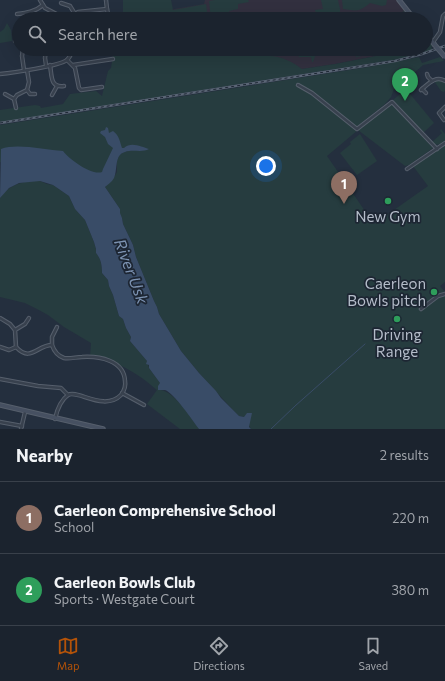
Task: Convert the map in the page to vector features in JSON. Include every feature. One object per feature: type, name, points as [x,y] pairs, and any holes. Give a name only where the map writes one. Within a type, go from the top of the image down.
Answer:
[{"type":"main road","points":[[399,0],[408,12]]},
{"type":"main road","points":[[433,44],[445,58]]},
{"type":"main road","points":[[0,405],[103,429]]},
{"type":"street","points":[[40,0],[43,5],[54,12]]},
{"type":"street","points":[[106,0],[108,12]]},
{"type":"street","points":[[61,3],[70,6],[73,12]]},
{"type":"street","points":[[30,12],[39,9],[43,5]]},
{"type":"street","points":[[78,12],[108,9]]},
{"type":"street","points":[[433,44],[440,32],[443,16],[445,14]]},
{"type":"street","points":[[14,99],[17,95],[27,90],[29,82],[22,56]]},
{"type":"street","points":[[45,56],[53,82],[57,86],[64,86]]},
{"type":"street","points":[[0,74],[48,65],[67,60],[69,56]]},
{"type":"street","points":[[73,66],[112,59]]},
{"type":"street","points":[[67,60],[73,66],[79,88],[81,90],[102,88]]},
{"type":"street","points":[[427,74],[432,81]]},
{"type":"street","points":[[426,93],[422,89],[432,81],[438,79],[445,81]]},
{"type":"street","points":[[298,85],[312,93],[357,129],[392,102],[437,149]]},
{"type":"street","points":[[52,95],[57,86]]},
{"type":"street","points":[[27,90],[30,94],[36,94]]},
{"type":"street","points":[[5,94],[14,99],[16,108]]},
{"type":"street","points":[[444,120],[439,113],[445,107]]},
{"type":"street","points":[[407,169],[445,143]]},
{"type":"street","points":[[421,309],[438,296],[445,294]]},
{"type":"street","points":[[0,318],[10,324],[15,330],[16,347],[20,351],[29,354],[48,345],[52,345]]},
{"type":"street","points":[[15,330],[26,323],[29,318]]},
{"type":"street","points":[[26,323],[29,326]]},
{"type":"street","points":[[55,419],[58,408],[68,395],[72,394],[107,401],[116,398],[122,393],[126,384],[125,375],[121,368],[106,359],[90,357],[65,358],[56,352],[52,345],[52,337],[57,327]]},
{"type":"street","points":[[0,347],[9,350],[16,347]]},
{"type":"street","points":[[0,379],[38,386],[61,388],[68,395]]},
{"type":"street","points":[[122,393],[144,405]]},
{"type":"street","points":[[0,422],[21,428],[25,412]]},
{"type":"street","points":[[5,428],[6,424]]},
{"type":"shaded area","points":[[205,0],[399,0],[408,12],[157,12],[204,4]]},
{"type":"shaded area","points":[[221,56],[376,56],[302,69]]},
{"type":"green space","points":[[123,0],[171,0],[173,10],[206,4],[207,12],[123,12]]},
{"type":"green space","points":[[248,0],[249,2],[238,4],[238,9],[229,12],[210,12],[209,1]]},
{"type":"green space","points":[[321,0],[338,0],[340,12],[316,12],[315,10],[323,9]]},
{"type":"green space","points":[[342,0],[387,0],[386,5],[382,6],[370,3],[361,9],[355,10],[343,9]]},
{"type":"green space","points":[[7,23],[11,30],[12,41],[0,43],[0,32],[4,29]]},
{"type":"green space","points":[[113,56],[269,56],[287,60],[302,69],[376,56],[412,56],[0,122],[0,110],[35,105],[40,106],[41,108],[63,104],[70,94],[96,91],[102,96],[108,71],[111,68]]},
{"type":"green space","points":[[315,56],[313,62],[311,57],[299,57]]},
{"type":"green space","points":[[419,57],[422,63],[440,57],[444,61],[423,65],[394,89],[391,97],[385,104],[358,126],[358,128],[391,104],[433,148],[409,165],[405,166],[358,130],[327,156],[374,224],[428,186],[413,166],[445,144],[445,282],[440,286],[445,292],[445,429],[251,429],[244,417],[239,416],[233,410],[181,351],[159,314],[136,257],[133,245],[123,224],[119,213],[120,209],[105,187],[117,172],[117,162],[119,156],[124,152],[137,150],[130,147],[120,151],[106,179],[0,162],[0,125],[368,67]]},
{"type":"green space","points":[[439,80],[445,82],[444,92],[441,91],[434,81]]},
{"type":"green space","points":[[406,89],[434,123],[422,133],[393,100]]},
{"type":"green space","points":[[441,129],[445,134],[445,141],[440,144],[435,144],[432,142],[442,133],[440,131]]},
{"type":"green space","points":[[360,134],[377,161],[357,175],[340,153]]},
{"type":"green space","points":[[30,181],[40,181],[53,185],[69,196],[75,209],[85,220],[94,242],[96,253],[101,262],[102,273],[108,280],[119,316],[123,319],[131,337],[130,341],[147,361],[149,368],[160,383],[161,390],[177,400],[199,429],[180,429],[147,404],[157,390],[142,378],[118,364],[90,357],[91,343],[37,309],[25,303],[0,297],[0,198],[13,186]]},
{"type":"water","name":"River Usk","points":[[106,127],[108,128],[109,133],[113,131],[117,134],[122,148],[133,145],[149,149],[143,151],[128,151],[119,156],[114,178],[105,187],[120,209],[123,224],[133,245],[136,257],[159,314],[181,351],[221,398],[239,416],[244,417],[247,413],[252,413],[249,427],[251,429],[199,429],[169,392],[165,390],[158,390],[160,383],[149,368],[149,365],[146,364],[147,361],[130,341],[131,337],[123,319],[119,316],[108,280],[102,273],[101,262],[96,253],[94,242],[85,220],[75,209],[69,196],[53,185],[40,181],[19,183],[9,188],[0,198],[1,149],[8,147],[23,147],[63,151],[75,162],[93,172],[98,173],[102,172],[113,148],[100,133],[101,131],[105,130]]},
{"type":"waterway","points":[[271,429],[365,344]]},
{"type":"railway","points":[[433,50],[445,46]]},
{"type":"railway","points":[[0,123],[395,61],[414,56]]},
{"type":"place","name":"Caerleon Bowls Club","points":[[405,101]]},
{"type":"place","name":"New Gym","points":[[388,201]]},
{"type":"place","name":"Caerleon Comprehensive School","points":[[344,204]]},
{"type":"place","name":"Caerleon Bowls pitch","points":[[434,292]]},
{"type":"place","name":"Driving Range","points":[[397,319]]}]
